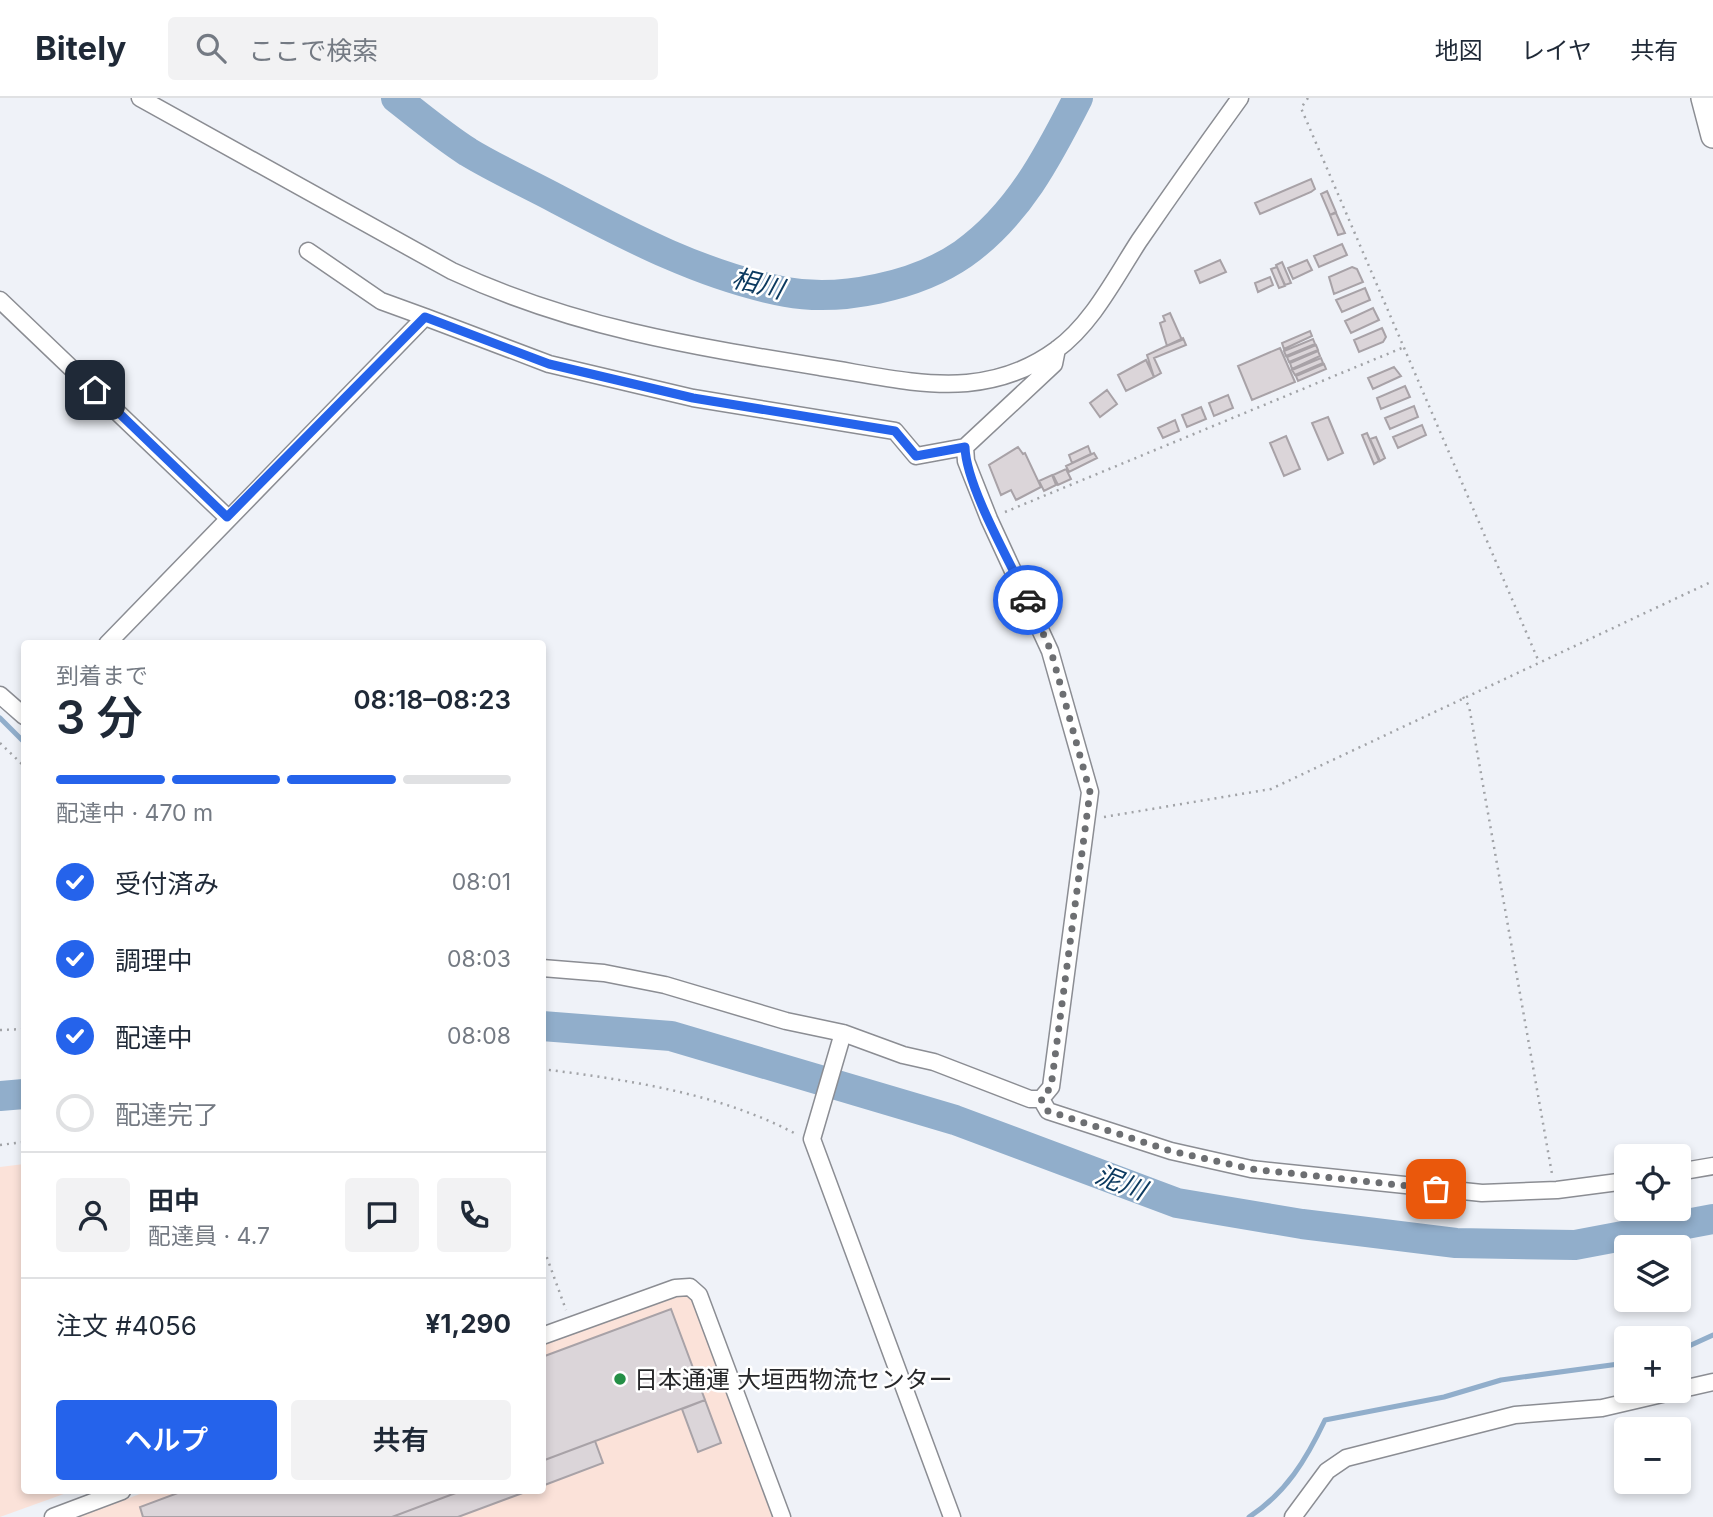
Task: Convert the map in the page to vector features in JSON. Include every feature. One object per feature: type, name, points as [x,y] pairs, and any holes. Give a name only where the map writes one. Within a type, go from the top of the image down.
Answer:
[{"type":"main road","points":[[1703,98],[1713,136]]},
{"type":"street","points":[[141,98],[452,271],[490,289],[566,316],[673,344],[931,382],[967,383],[1002,377],[1024,369],[1057,349],[1087,319],[1183,176],[1240,98]]},
{"type":"street","points":[[308,251],[381,301],[562,367],[693,398],[895,431],[916,456],[965,447],[1054,364],[1057,349]]},
{"type":"street","points":[[0,300],[227,517]]},
{"type":"street","points":[[111,640],[227,517],[425,317]]},
{"type":"street","points":[[965,447],[966,461],[989,519],[1051,651],[1090,792],[1051,1087],[1041,1099]]},
{"type":"street","points":[[0,695],[21,713]]},
{"type":"street","points":[[546,968],[604,973],[665,985],[1030,1099],[1041,1099]]},
{"type":"street","points":[[841,1039],[813,1136],[952,1517]]},
{"type":"street","points":[[1041,1099],[1048,1111],[1171,1151],[1251,1169],[1482,1193],[1557,1190],[1614,1183]]},
{"type":"street","points":[[1691,1170],[1713,1166]]},
{"type":"street","points":[[546,1335],[675,1288],[690,1287],[699,1295],[782,1517]]},
{"type":"street","points":[[1691,1387],[1713,1382]]},
{"type":"street","points":[[1293,1517],[1327,1471],[1346,1458],[1515,1415],[1602,1408],[1624,1403]]},
{"type":"street","points":[[53,1517],[114,1494]]},
{"type":"path","points":[[1308,98],[1301,108],[1539,662]]},
{"type":"path","points":[[989,519],[1402,348]]},
{"type":"path","points":[[1086,818],[1271,789],[1713,581]]},
{"type":"path","points":[[1464,697],[1469,706],[1548,1159],[1557,1190]]},
{"type":"path","points":[[0,743],[21,763]]},
{"type":"path","points":[[0,1030],[21,1029]]},
{"type":"path","points":[[546,1070],[636,1081],[766,1119],[802,1138],[813,1136]]},
{"type":"path","points":[[0,1144],[21,1142]]},
{"type":"path","points":[[546,1255],[572,1325]]},
{"type":"shaded area","points":[[21,1164],[21,1494],[64,1494],[0,1517],[0,1167]]},
{"type":"shaded area","points":[[683,1291],[694,1296],[775,1517],[78,1517],[140,1494],[546,1494],[546,1343]]},
{"type":"building","points":[[1311,179],[1315,189],[1311,192],[1260,214],[1255,203]]},
{"type":"building","points":[[1327,191],[1336,212],[1330,215],[1321,194]]},
{"type":"building","points":[[1336,213],[1345,233],[1338,235],[1330,215]]},
{"type":"building","points":[[1342,244],[1347,255],[1319,267],[1314,256]]},
{"type":"building","points":[[1220,260],[1226,272],[1200,283],[1195,271]]},
{"type":"building","points":[[1307,260],[1312,270],[1293,279],[1288,268]]},
{"type":"building","points":[[1282,262],[1291,283],[1285,285],[1276,265]]},
{"type":"building","points":[[1277,267],[1285,286],[1279,288],[1271,269]]},
{"type":"building","points":[[1352,267],[1357,269],[1363,282],[1334,294],[1329,277]]},
{"type":"building","points":[[1270,277],[1273,285],[1258,292],[1255,283]]},
{"type":"building","points":[[1365,288],[1370,300],[1342,312],[1336,300]]},
{"type":"building","points":[[1373,308],[1379,320],[1351,333],[1345,321]]},
{"type":"building","points":[[1170,313],[1182,340],[1167,346],[1160,323],[1165,321],[1163,316]]},
{"type":"building","points":[[1382,328],[1386,337],[1383,342],[1359,352],[1354,340]]},
{"type":"building","points":[[1310,331],[1312,336],[1284,349],[1282,343]]},
{"type":"building","points":[[1183,338],[1186,345],[1154,358],[1161,373],[1154,377],[1147,355]]},
{"type":"building","points":[[1313,339],[1315,344],[1286,356],[1284,351]]},
{"type":"building","points":[[1316,345],[1318,350],[1289,362],[1287,357]]},
{"type":"building","points":[[1280,348],[1295,382],[1252,400],[1238,366]]},
{"type":"building","points":[[1318,351],[1320,356],[1292,369],[1290,363]]},
{"type":"building","points":[[1321,358],[1323,363],[1295,375],[1292,370]]},
{"type":"building","points":[[1146,360],[1154,377],[1126,391],[1118,375]]},
{"type":"building","points":[[1324,364],[1326,369],[1298,381],[1296,376]]},
{"type":"building","points":[[1394,367],[1401,376],[1373,389],[1368,378]]},
{"type":"building","points":[[1405,386],[1410,397],[1381,409],[1377,398]]},
{"type":"building","points":[[1107,390],[1117,404],[1100,417],[1090,403]]},
{"type":"building","points":[[1228,395],[1233,408],[1214,416],[1209,403]]},
{"type":"building","points":[[1414,406],[1418,417],[1390,429],[1385,418]]},
{"type":"building","points":[[1201,407],[1206,419],[1187,427],[1182,415]]},
{"type":"building","points":[[1328,417],[1343,453],[1328,460],[1312,423]]},
{"type":"building","points":[[1175,420],[1179,431],[1163,438],[1158,428]]},
{"type":"building","points":[[1422,425],[1426,435],[1398,448],[1393,437]]},
{"type":"building","points":[[1367,433],[1379,461],[1374,464],[1362,435]]},
{"type":"building","points":[[1286,436],[1300,469],[1284,476],[1270,443]]},
{"type":"building","points":[[1376,437],[1385,458],[1380,461],[1370,439]]},
{"type":"building","points":[[1088,446],[1091,454],[1072,463],[1069,455]]},
{"type":"building","points":[[1018,447],[1025,453],[1041,487],[1016,500],[1011,490],[1001,495],[989,465]]},
{"type":"building","points":[[1094,453],[1097,458],[1069,472],[1066,466]]},
{"type":"building","points":[[1066,469],[1071,479],[1058,485],[1053,475]]},
{"type":"building","points":[[1052,475],[1056,485],[1044,491],[1039,481]]},
{"type":"building","name":"日本通運 大垣西物流センター","points":[[671,1309],[705,1400],[546,1460],[546,1356]]},
{"type":"building","points":[[705,1400],[721,1443],[698,1452],[682,1409]]},
{"type":"building","points":[[595,1441],[603,1463],[546,1484],[546,1459]]},
{"type":"building","points":[[175,1494],[453,1494],[392,1517],[143,1517],[140,1507]]},
{"type":"building","points":[[453,1494],[520,1494],[458,1517],[392,1517]]},
{"type":"waterway","name":"相川","points":[[396,98],[468,152],[668,254],[756,285],[808,295],[854,293],[901,283],[924,275],[963,254],[983,239],[1016,203],[1043,163],[1078,98]]},
{"type":"waterway","points":[[0,718],[21,739]]},
{"type":"waterway","name":"泥川","points":[[546,1026],[671,1036],[955,1120],[1177,1203],[1302,1224],[1456,1243],[1575,1245],[1713,1219]]},
{"type":"waterway","name":"泥川","points":[[0,1096],[21,1094]]},
{"type":"waterway","points":[[1691,1345],[1713,1335]]},
{"type":"waterway","points":[[1249,1517],[1274,1497],[1294,1475],[1325,1420],[1444,1397],[1501,1380],[1614,1365]]},
{"type":"way so far","points":[[1028,600],[1051,651],[1090,792],[1072,908],[1051,1087],[1041,1099],[1048,1111],[1171,1151],[1251,1169],[1436,1189]]},
{"type":"place","name":"日本通運 大垣西物流センター","points":[[620,1379]]},
{"type":"route","points":[[95,390],[227,517],[425,317],[549,364],[693,398],[895,431],[916,456],[965,447],[966,461],[989,519],[1028,600]]}]
